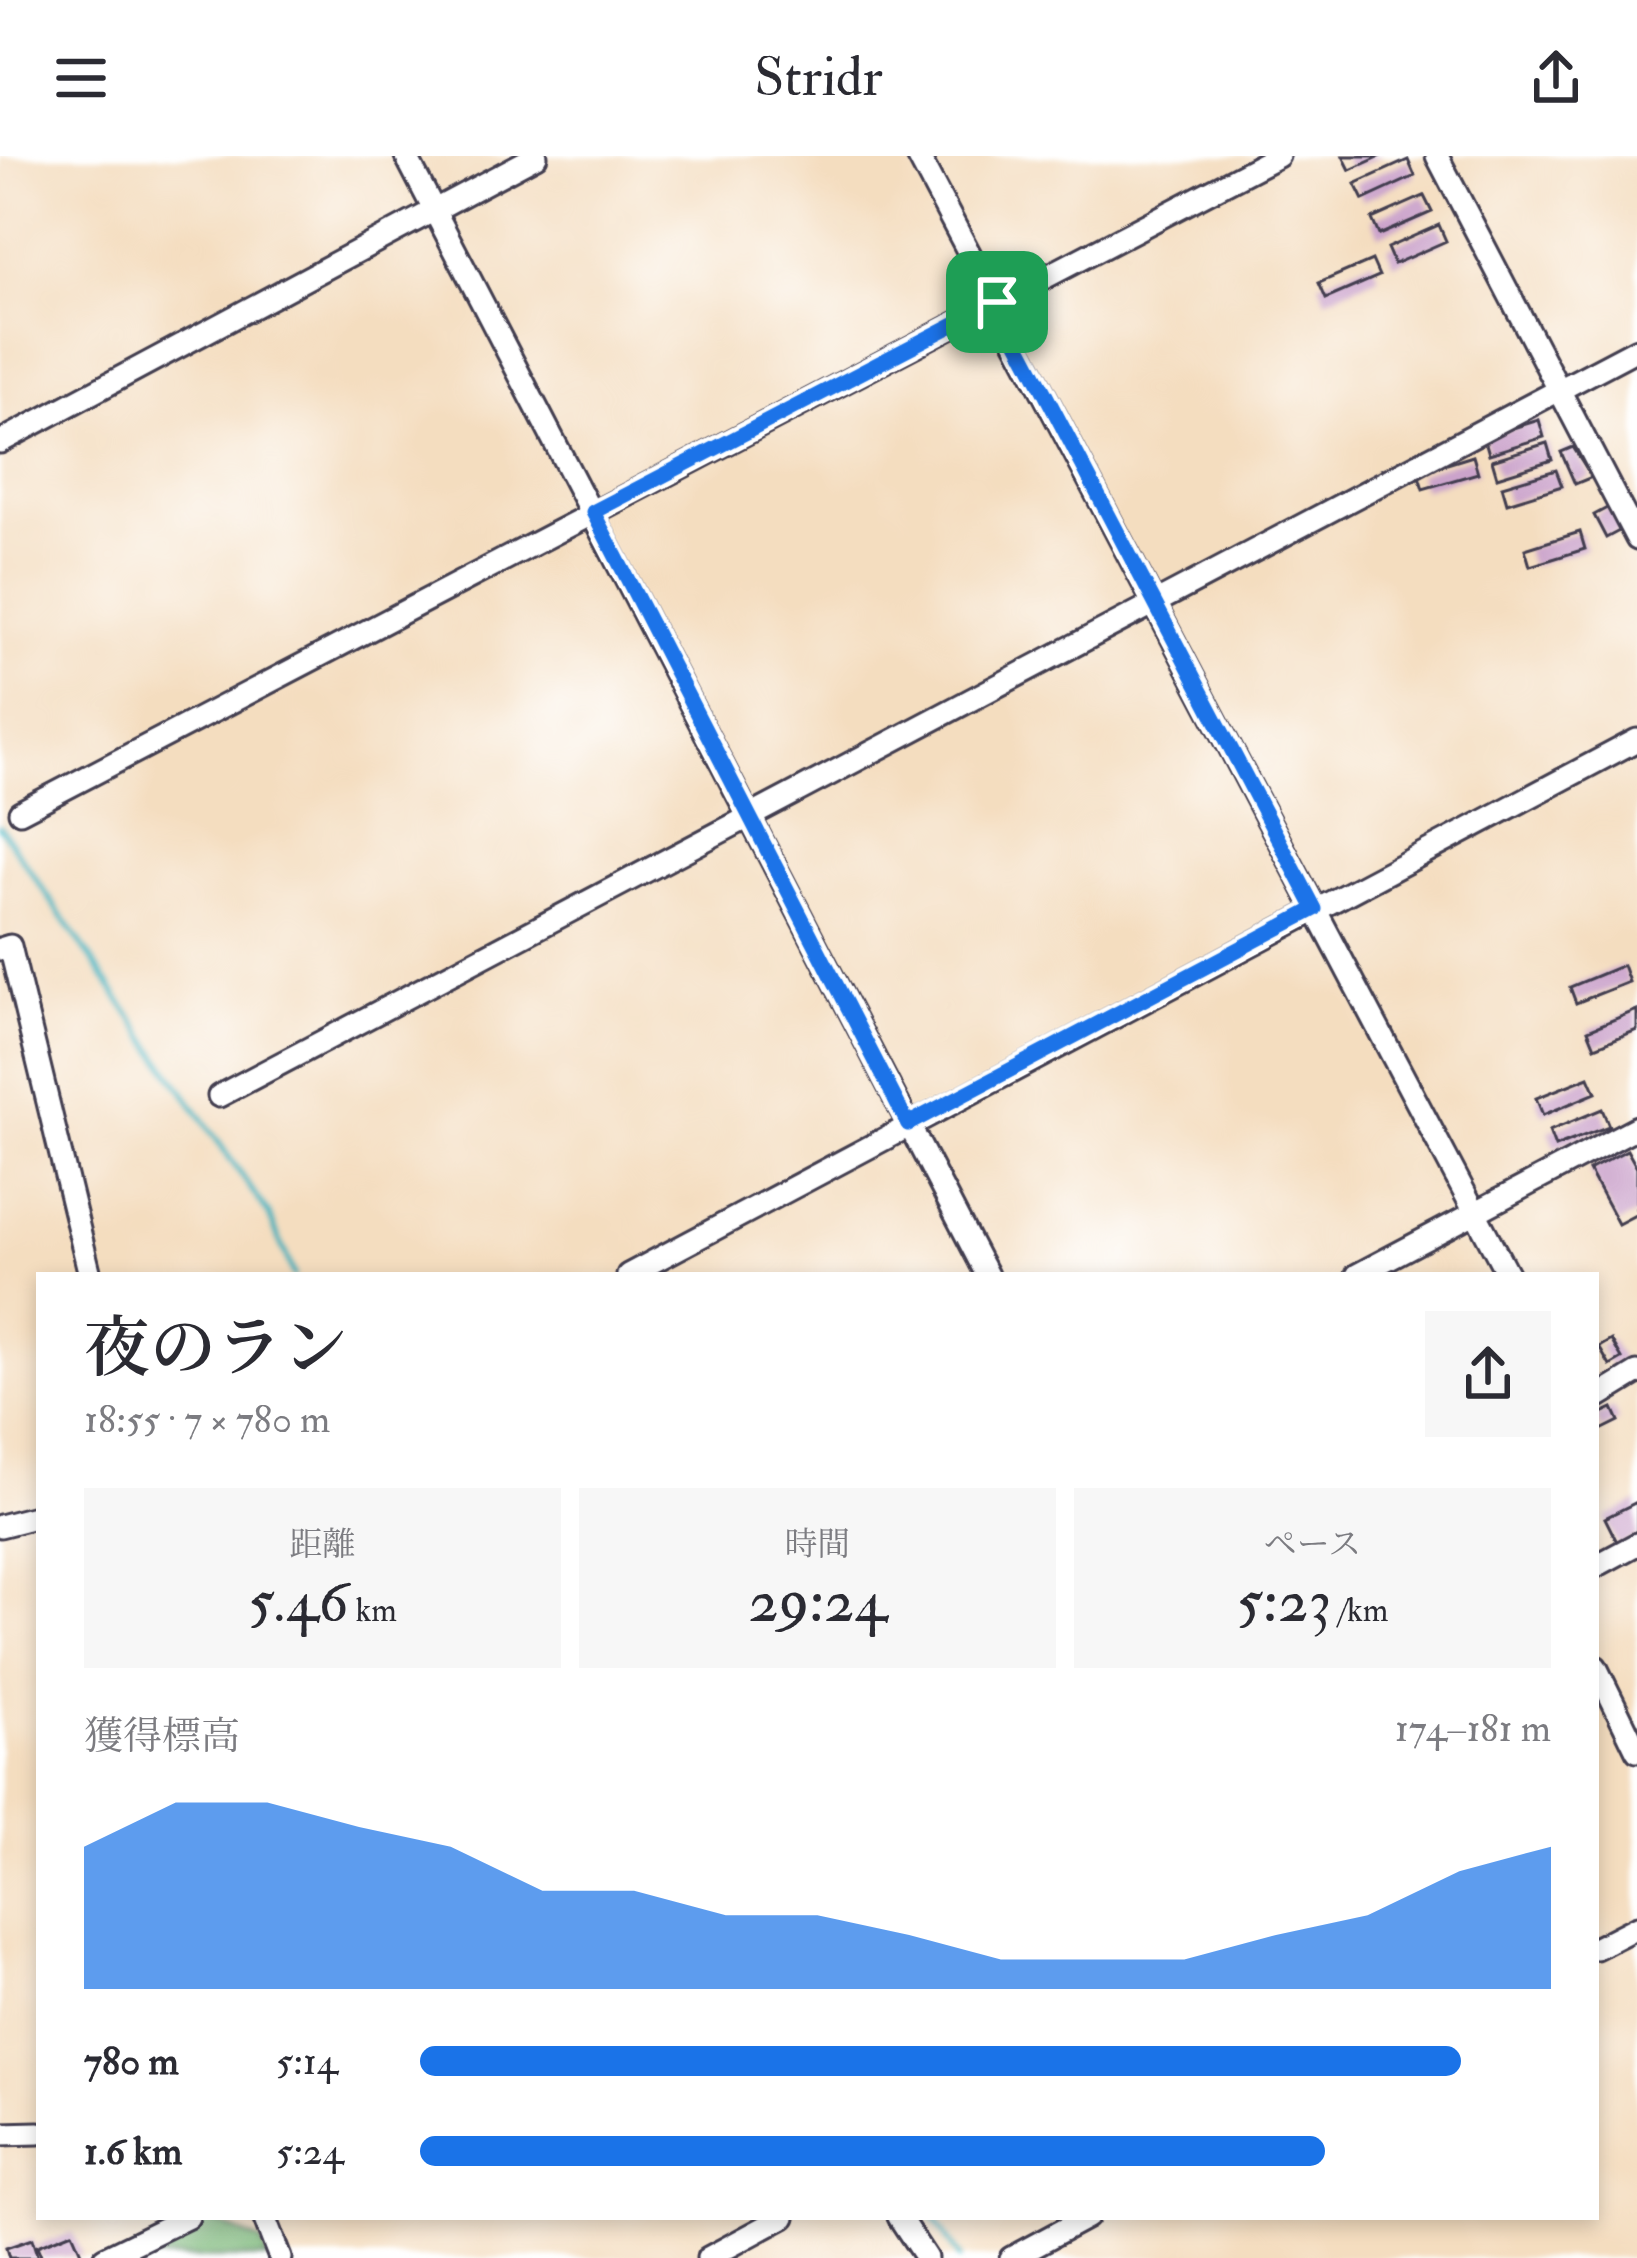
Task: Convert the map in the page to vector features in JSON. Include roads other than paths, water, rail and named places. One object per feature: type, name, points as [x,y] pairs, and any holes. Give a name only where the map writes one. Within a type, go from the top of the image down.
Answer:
[{"type":"street","points":[[406,156],[985,1272]]},
{"type":"street","points":[[0,442],[536,156]]},
{"type":"street","points":[[918,156],[1506,1272]]},
{"type":"street","points":[[20,812],[1278,156]]},
{"type":"street","points":[[1436,156],[1637,539]]},
{"type":"street","points":[[219,1096],[1637,349]]},
{"type":"street","points":[[634,1272],[1637,740]]},
{"type":"street","points":[[0,949],[10,946],[88,1272]]},
{"type":"street","points":[[1363,1272],[1637,1127]]},
{"type":"street","points":[[1599,1395],[1637,1373]]},
{"type":"street","points":[[0,1526],[36,1517]]},
{"type":"street","points":[[1599,1564],[1637,1544]]},
{"type":"street","points":[[1599,1672],[1637,1751]]},
{"type":"street","points":[[1599,1946],[1637,1927]]},
{"type":"street","points":[[0,2134],[36,2133]]},
{"type":"street","points":[[104,2258],[182,2220]]},
{"type":"street","points":[[265,2220],[280,2258]]},
{"type":"street","points":[[708,2258],[778,2220]]},
{"type":"street","points":[[901,2220],[926,2258]]},
{"type":"street","points":[[1011,2258],[1081,2220]]},
{"type":"waterway","points":[[0,827],[269,1215],[293,1272]]},
{"type":"waterway","points":[[935,2220],[959,2258]]}]
